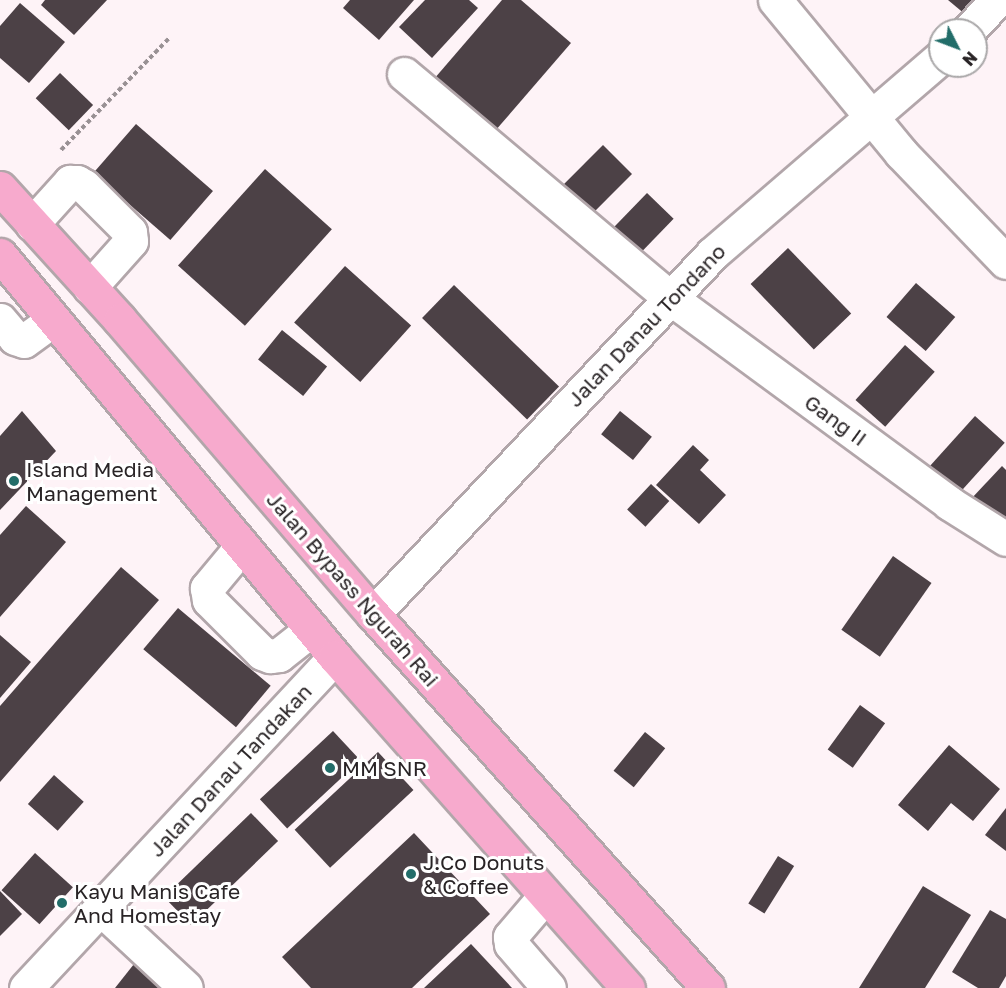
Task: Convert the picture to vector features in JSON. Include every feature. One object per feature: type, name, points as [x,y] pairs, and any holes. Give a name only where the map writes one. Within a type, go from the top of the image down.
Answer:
[{"type":"highway","name":"Jalan Bypass Ngurah Rai","points":[[0,188],[90,287],[373,614],[708,988]]},
{"type":"highway","points":[[1,259],[335,657],[628,988]]},
{"type":"street","points":[[775,0],[870,117],[1001,247]]},
{"type":"street","points":[[980,18],[997,0]]},
{"type":"street","name":"Jalan Danau Tondano","points":[[373,614],[669,297],[712,254],[928,68]]},
{"type":"street","name":"Gang II","points":[[404,74],[669,297],[949,503],[1006,539]]},
{"type":"street","points":[[32,224],[70,182],[84,186],[130,232],[131,241],[90,287]]},
{"type":"street","points":[[0,320],[15,338],[24,341],[52,321]]},
{"type":"street","points":[[242,546],[207,588],[209,600],[262,653],[270,656],[279,655],[312,629]]},
{"type":"street","name":"Jalan Danau Tandakan","points":[[26,988],[335,657]]},
{"type":"street","points":[[545,896],[510,937],[511,944],[549,988]]},
{"type":"street","points":[[100,908],[186,988]]},
{"type":"path","points":[[53,159],[169,38]]},
{"type":"building","points":[[45,0],[107,0],[74,35],[41,5]]},
{"type":"building","points":[[350,0],[414,0],[379,40],[343,8]]},
{"type":"building","points":[[425,0],[469,0],[478,8],[432,58],[399,27]]},
{"type":"building","points":[[502,0],[521,0],[571,43],[495,131],[434,79]]},
{"type":"building","points":[[948,0],[979,0],[966,15]]},
{"type":"building","points":[[20,3],[65,42],[29,83],[0,58],[0,26]]},
{"type":"building","points":[[60,73],[93,105],[69,130],[36,98]]},
{"type":"building","points":[[136,124],[213,191],[170,240],[93,173]]},
{"type":"building","points":[[603,145],[632,174],[585,221],[556,192]]},
{"type":"building","points":[[265,169],[332,229],[245,326],[178,266]]},
{"type":"building","points":[[647,193],[674,219],[636,258],[609,232]]},
{"type":"building","points":[[788,248],[851,313],[814,350],[751,284]]},
{"type":"building","points":[[345,266],[411,326],[360,382],[294,322]]},
{"type":"building","points":[[916,283],[955,317],[926,351],[886,317]]},
{"type":"building","points":[[454,285],[559,386],[527,420],[422,318]]},
{"type":"building","points":[[282,330],[327,367],[303,396],[258,360]]},
{"type":"building","points":[[905,345],[935,372],[885,427],[855,400]]},
{"type":"building","name":"Island Media Management","points":[[22,411],[56,451],[0,510],[0,436]]},
{"type":"building","points":[[620,411],[652,437],[633,460],[601,434]]},
{"type":"building","points":[[975,416],[1005,443],[960,493],[930,466]]},
{"type":"building","points":[[693,445],[709,460],[700,470],[726,495],[699,524],[656,485]]},
{"type":"building","points":[[1002,466],[1006,470],[1006,527],[971,499]]},
{"type":"building","points":[[651,484],[669,501],[645,527],[627,510]]},
{"type":"building","points":[[26,506],[66,542],[0,617],[0,535]]},
{"type":"building","points":[[893,556],[932,583],[880,657],[841,630]]},
{"type":"building","points":[[121,567],[159,600],[0,782],[0,706]]},
{"type":"building","points":[[178,608],[271,686],[236,727],[143,649]]},
{"type":"building","points":[[0,635],[31,662],[0,698]]},
{"type":"building","points":[[860,705],[885,723],[853,768],[828,749]]},
{"type":"building","points":[[333,731],[360,760],[287,828],[260,799]]},
{"type":"building","points":[[645,732],[665,748],[634,787],[614,771]]},
{"type":"building","points":[[949,745],[1000,789],[973,821],[951,803],[928,831],[898,805]]},
{"type":"building","points":[[378,752],[413,790],[330,868],[295,830]]},
{"type":"building","points":[[54,775],[84,802],[58,831],[28,804]]},
{"type":"building","points":[[1006,808],[1006,851],[985,835]]},
{"type":"building","points":[[251,813],[278,841],[191,925],[164,897]]},
{"type":"building","name":"J.Co Donuts & Coffee","points":[[414,833],[490,914],[412,988],[311,988],[282,957]]},
{"type":"building","points":[[35,853],[73,887],[39,924],[2,890]]},
{"type":"building","points":[[778,856],[794,866],[764,914],[748,903]]},
{"type":"building","points":[[923,886],[971,915],[925,988],[859,988]]},
{"type":"building","points":[[0,891],[22,914],[0,936]]},
{"type":"building","points":[[990,910],[1006,919],[1006,976],[999,988],[978,988],[952,972]]},
{"type":"building","points":[[471,944],[512,988],[424,988]]},
{"type":"building","points":[[134,964],[163,988],[115,988]]},
{"type":"place","name":"Island Media Management","points":[[14,481]]},
{"type":"place","name":"MM SNR","points":[[330,768]]},
{"type":"place","name":"J.Co Donuts & Coffee","points":[[411,874]]},
{"type":"place","name":"Kayu Manis Cafe And Homestay","points":[[62,903]]}]
